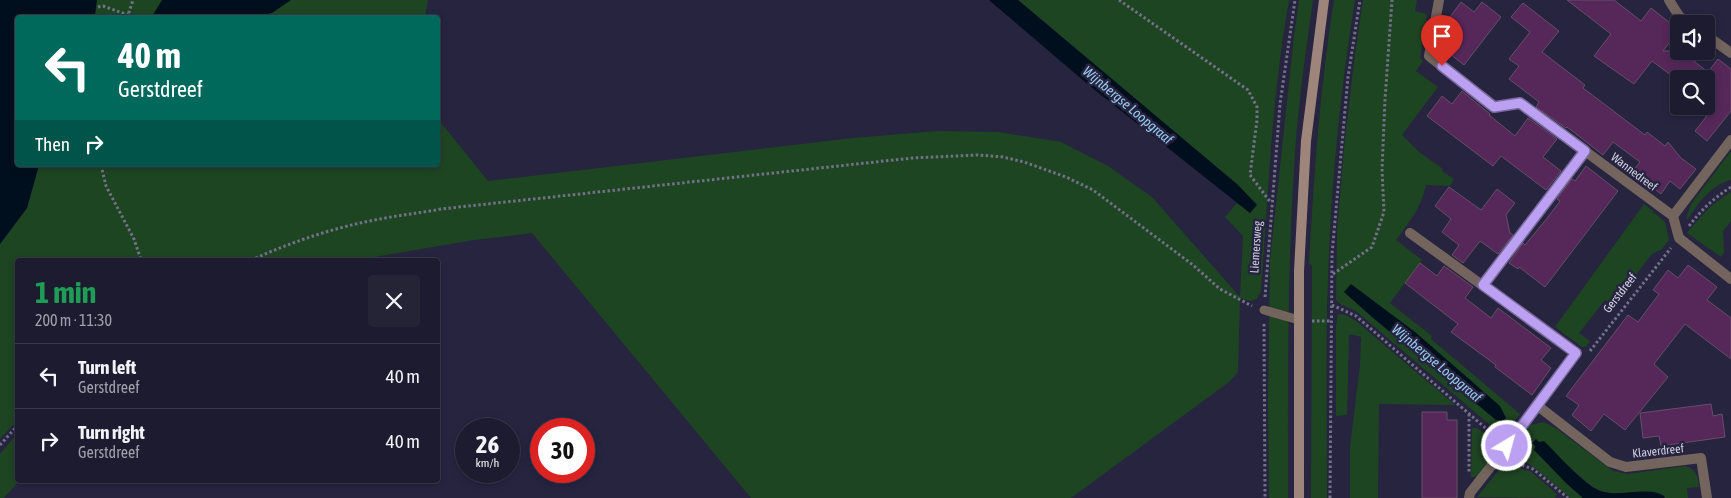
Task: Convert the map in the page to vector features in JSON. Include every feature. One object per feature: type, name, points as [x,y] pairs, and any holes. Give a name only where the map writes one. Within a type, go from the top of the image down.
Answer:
[{"type":"main road","points":[[1299,498],[1299,271],[1306,141],[1324,0]]},
{"type":"street","name":"Wannedreef","points":[[1439,0],[1429,56],[1494,107],[1520,103],[1673,216]]},
{"type":"street","points":[[1669,0],[1678,15]]},
{"type":"street","points":[[1715,42],[1731,53]]},
{"type":"street","points":[[1731,140],[1673,216],[1679,238],[1731,279]]},
{"type":"street","points":[[1483,285],[1585,151]]},
{"type":"street","points":[[1410,233],[1576,353],[1470,495]]},
{"type":"street","name":"Klaverdreef","points":[[1538,406],[1610,462],[1626,467],[1701,458],[1707,498]]},
{"type":"lane","points":[[1264,310],[1299,320]]},
{"type":"path","points":[[128,15],[133,0]]},
{"type":"path","points":[[1119,0],[1248,90],[1257,107],[1258,120],[1250,175],[1272,204]]},
{"type":"path","name":"Liemersweg","points":[[1265,498],[1264,310],[1284,73],[1296,0]]},
{"type":"path","points":[[1330,498],[1332,274],[1347,86],[1360,0]]},
{"type":"path","points":[[1332,274],[1372,247],[1384,212],[1382,169],[1392,0]]},
{"type":"path","points":[[98,7],[103,6],[126,15]]},
{"type":"path","points":[[256,258],[285,245],[331,231],[378,219],[432,211],[912,158],[978,155],[1003,157],[1024,162],[1093,190],[1193,265],[1220,290],[1247,304],[1264,310]]},
{"type":"path","points":[[101,167],[106,186],[134,239],[140,258]]},
{"type":"path","points":[[1679,238],[1699,213],[1719,194],[1731,187]]},
{"type":"path","name":"Gerstdreef","points":[[1576,353],[1587,355],[1679,238]]},
{"type":"path","points":[[1332,305],[1356,316],[1469,413],[1524,466],[1533,469],[1568,498]]},
{"type":"path","points":[[1299,320],[1331,321]]},
{"type":"path","points":[[1469,413],[1470,495]]},
{"type":"path","points":[[0,445],[15,429]]},
{"type":"green space","points":[[91,0],[428,0],[425,15],[91,15],[96,5]]},
{"type":"green space","points":[[1018,0],[1289,0],[1278,72],[1261,291],[1255,300],[1240,298],[1238,372],[1229,382],[1071,498],[751,498],[532,233],[474,240],[369,258],[15,258],[15,423],[0,439],[0,244],[27,208],[38,167],[440,167],[440,121],[488,181],[853,138],[937,131],[998,132],[1061,142],[1108,166],[1152,197],[1240,297],[1243,236],[1225,217],[1237,203],[1250,213],[1256,204],[1238,185]]},
{"type":"green space","points":[[1299,0],[1313,0],[1295,148],[1288,334],[1288,498],[1269,498],[1270,261]]},
{"type":"green space","points":[[1334,0],[1355,0],[1341,104],[1329,243],[1327,498],[1311,498],[1312,266],[1309,263],[1318,131]]},
{"type":"green space","points":[[1363,0],[1417,0],[1415,11],[1427,14],[1420,58],[1423,61],[1416,71],[1438,87],[1402,135],[1419,152],[1454,179],[1450,186],[1426,185],[1418,208],[1396,240],[1422,260],[1390,303],[1432,336],[1431,339],[1520,414],[1503,436],[1356,311],[1336,300],[1337,230],[1345,138]]},
{"type":"green space","points":[[1731,151],[1731,180],[1711,190],[1688,219],[1686,219],[1691,204]]},
{"type":"green space","points":[[1731,192],[1731,221],[1723,231],[1724,252],[1721,257],[1687,233],[1713,205]]},
{"type":"green space","points":[[1644,204],[1665,222],[1669,240],[1662,249],[1652,254],[1612,305],[1605,300],[1579,333],[1590,341],[1586,347],[1582,347],[1555,327]]},
{"type":"green space","points":[[1338,314],[1346,315],[1356,321],[1455,405],[1379,404],[1378,498],[1350,498],[1350,447],[1360,365],[1361,337],[1349,335],[1347,415],[1336,416],[1336,326]]},
{"type":"green space","points":[[1544,422],[1557,429],[1613,471],[1628,474],[1685,466],[1692,469],[1696,474],[1699,487],[1687,488],[1688,498],[1665,498],[1664,495],[1630,495],[1605,492],[1586,482],[1544,442],[1535,446],[1566,483],[1583,498],[1571,498],[1532,466],[1513,454],[1512,450],[1530,425]]},
{"type":"green space","points":[[1472,428],[1477,428],[1501,446],[1478,477],[1471,477]]},
{"type":"green space","points":[[15,436],[15,483],[17,483],[4,498],[0,498],[0,454]]},
{"type":"green space","points":[[1509,458],[1522,469],[1530,471],[1557,494],[1555,498],[1477,497]]},
{"type":"water","points":[[0,0],[97,0],[95,15],[15,15],[15,167],[38,167],[27,208],[0,244]]},
{"type":"water","points":[[162,0],[291,0],[272,13],[262,15],[154,15]]},
{"type":"water","name":"Wijnbergse Loopgraaf","points":[[989,0],[1018,0],[1238,185],[1257,205],[1250,213],[1091,87]]},
{"type":"water","name":"Wijnbergse Loopgraaf","points":[[1351,284],[1415,332],[1500,406],[1506,418],[1503,421],[1496,420],[1372,317],[1344,292]]},
{"type":"water","points":[[1536,439],[1539,442],[1544,441],[1578,475],[1599,491],[1610,493],[1655,492],[1665,498],[1583,498],[1534,450],[1535,446],[1532,443]]},
{"type":"building","points":[[1567,0],[1614,0],[1641,21],[1651,8],[1670,23],[1670,42],[1663,51],[1670,51],[1670,60],[1693,60],[1705,70],[1670,70],[1670,74],[1652,61],[1634,84],[1594,56],[1611,34]]},
{"type":"building","points":[[1461,2],[1474,12],[1482,2],[1501,17],[1464,65],[1445,50],[1452,40],[1440,31]]},
{"type":"building","points":[[1523,3],[1559,31],[1542,52],[1585,85],[1583,88],[1645,135],[1647,132],[1665,146],[1668,142],[1681,158],[1696,169],[1680,189],[1670,181],[1661,194],[1632,172],[1640,162],[1613,142],[1603,155],[1567,127],[1536,107],[1539,102],[1509,79],[1519,66],[1509,59],[1530,32],[1511,17]]},
{"type":"building","points":[[1718,59],[1731,69],[1731,111],[1707,141],[1695,131],[1706,115],[1715,115],[1715,70],[1710,70]]},
{"type":"building","points":[[1462,91],[1515,136],[1528,118],[1557,139],[1543,157],[1561,171],[1546,190],[1501,156],[1493,166],[1427,116],[1442,96],[1452,104]]},
{"type":"building","points":[[1586,166],[1618,191],[1545,287],[1519,267],[1518,269],[1509,263],[1523,243],[1525,245],[1560,201],[1557,199],[1572,179],[1575,181]]},
{"type":"building","points":[[1449,187],[1481,210],[1497,189],[1515,203],[1506,215],[1510,233],[1513,235],[1498,254],[1480,241],[1463,263],[1452,255],[1459,245],[1442,232],[1451,219],[1435,206]]},
{"type":"building","points":[[1420,263],[1437,276],[1444,266],[1473,287],[1465,298],[1491,318],[1498,308],[1551,348],[1541,360],[1551,368],[1532,395],[1495,367],[1496,365],[1451,332],[1458,324],[1405,283]]},
{"type":"building","points":[[1688,265],[1717,287],[1707,300],[1731,318],[1731,359],[1685,324],[1654,364],[1668,377],[1625,430],[1604,414],[1591,431],[1572,415],[1579,405],[1566,396],[1628,315],[1638,322],[1659,294],[1653,290],[1668,270],[1678,278]]},
{"type":"building","points":[[1711,404],[1713,416],[1722,414],[1725,437],[1661,446],[1659,436],[1643,438],[1640,413]]},
{"type":"building","points":[[1422,412],[1447,412],[1447,420],[1457,420],[1457,498],[1422,498]]},
{"type":"route","points":[[1442,66],[1494,107],[1520,103],[1585,151],[1483,285],[1576,353],[1507,446]]}]
